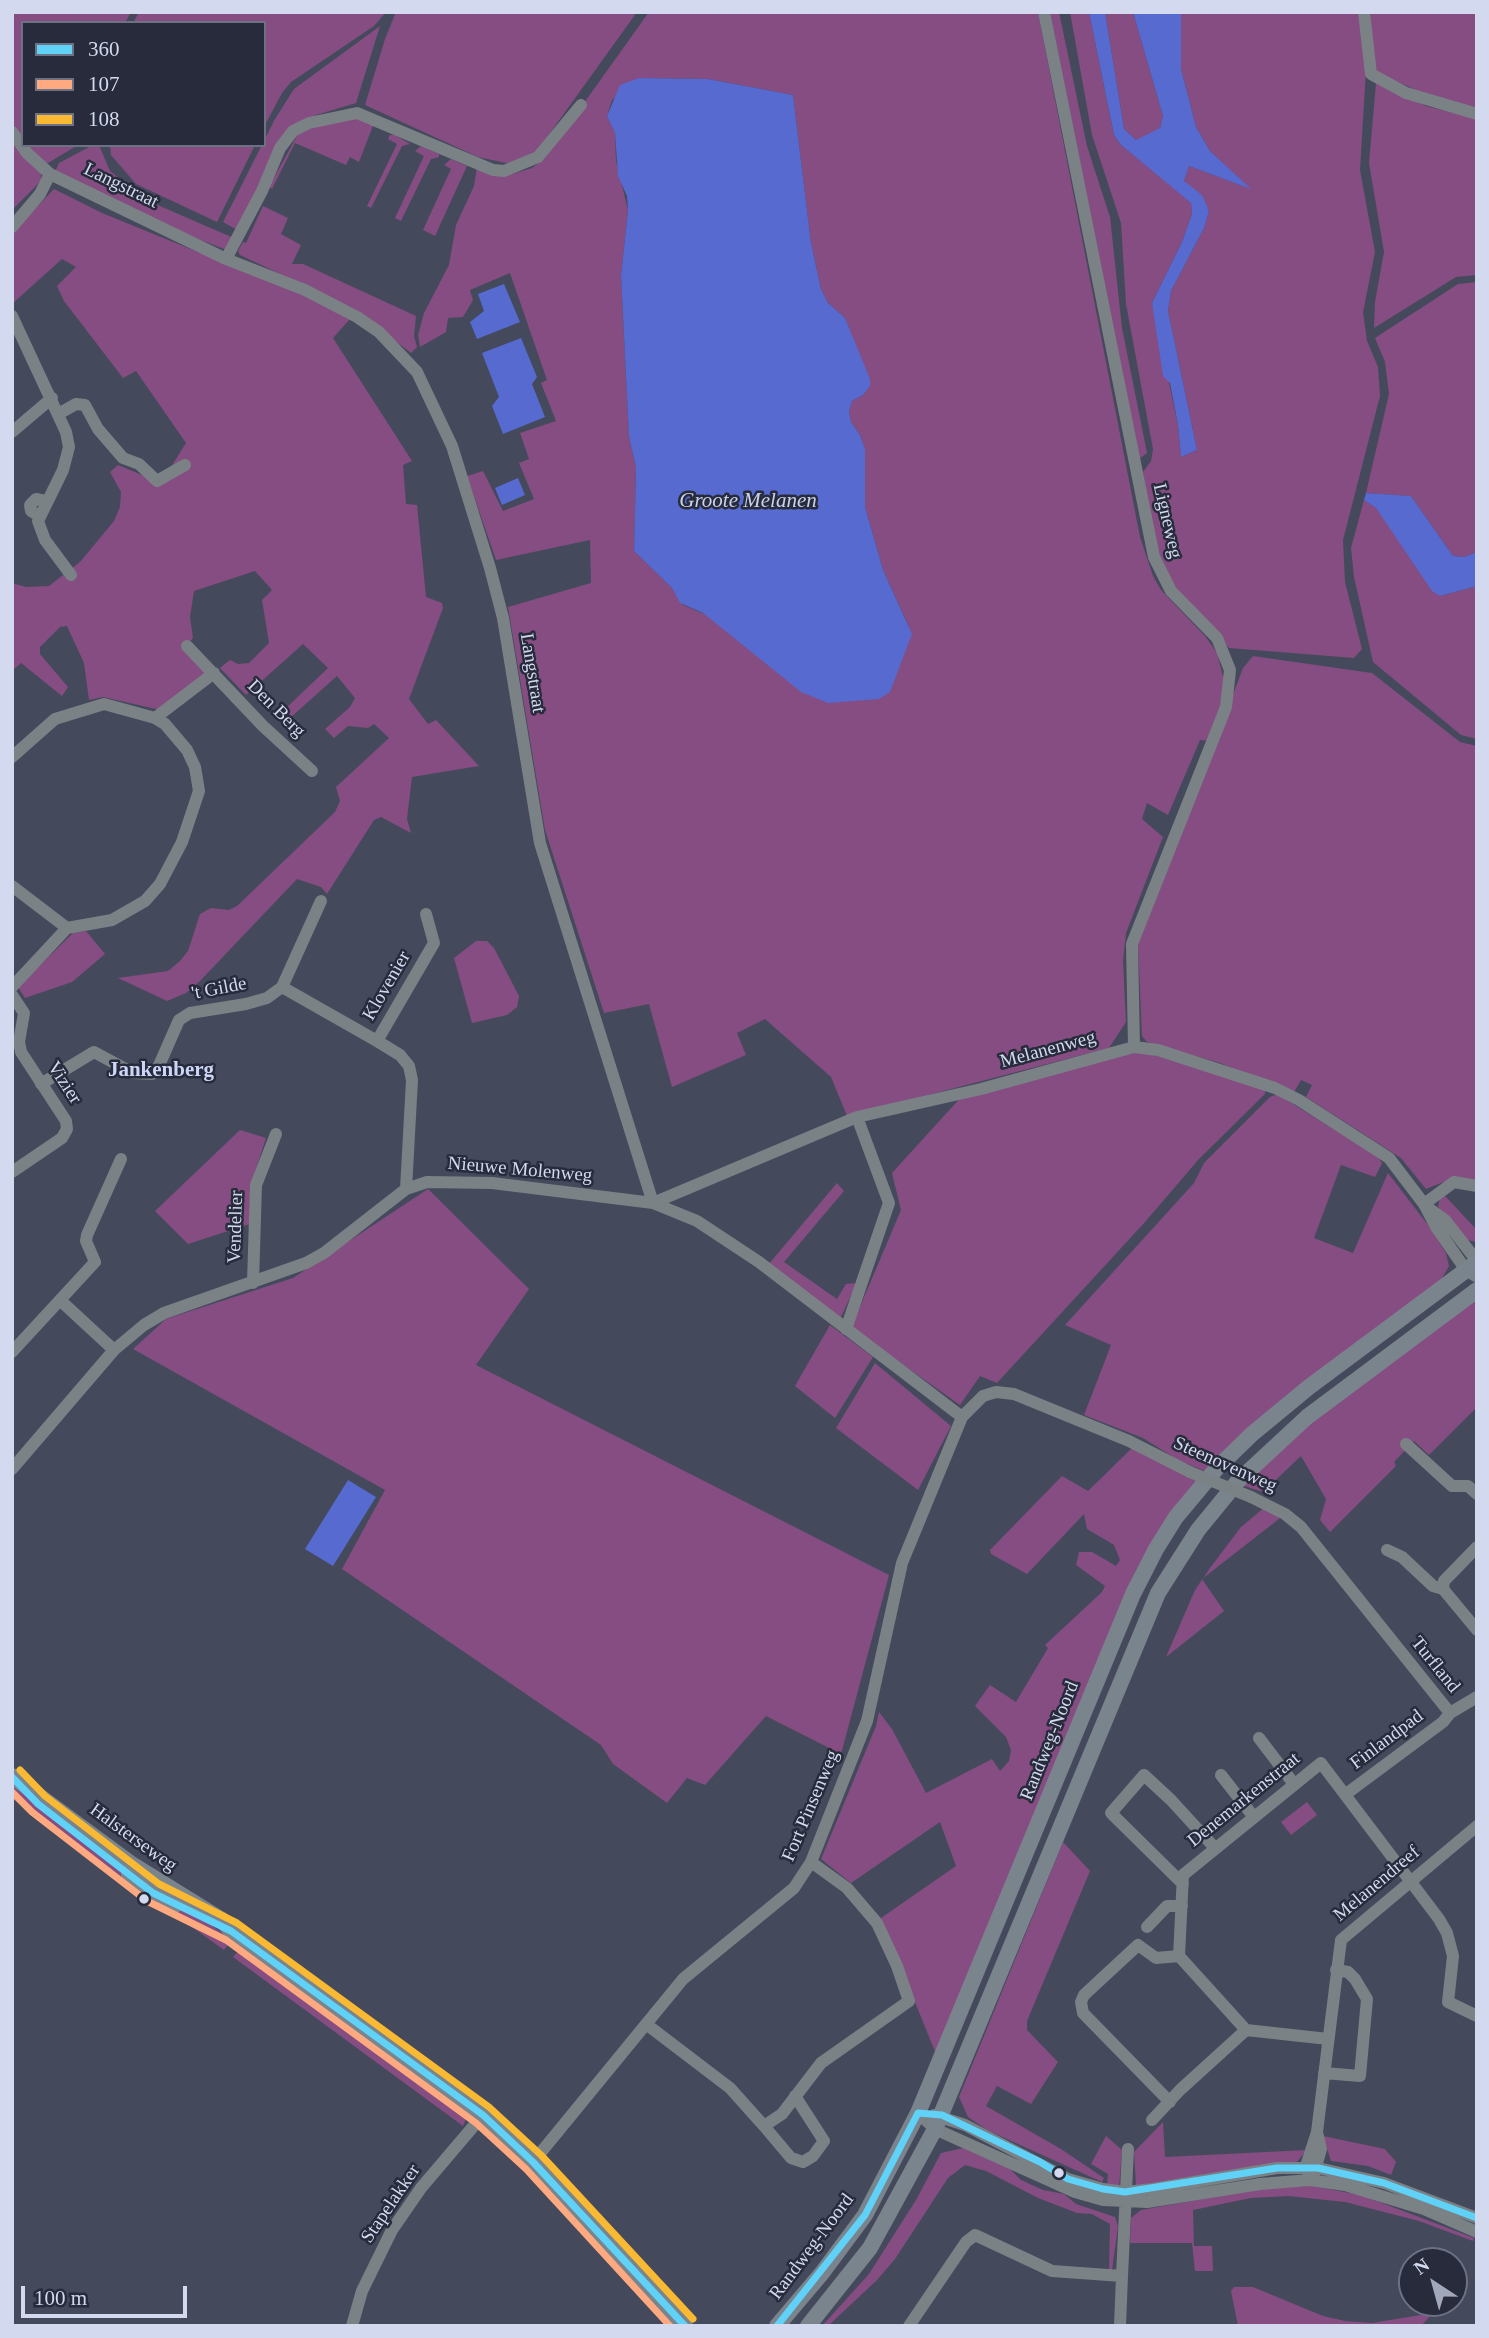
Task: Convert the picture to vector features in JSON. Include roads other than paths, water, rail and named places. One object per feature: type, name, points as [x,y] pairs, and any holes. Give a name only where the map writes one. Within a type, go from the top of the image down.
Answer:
[{"type":"main road","name":"Randweg-Noord","points":[[777,2326],[822,2273],[865,2215],[918,2113],[1133,1594],[1170,1527],[1217,1468],[1252,1434],[1309,1387],[1474,1268]]},
{"type":"main road","points":[[808,2326],[870,2248],[938,2122],[1158,1594],[1198,1530],[1238,1481],[1307,1416],[1477,1290]]},
{"type":"main road","name":"Halsterseweg","points":[[12,1777],[38,1804],[153,1893],[231,1931],[483,2115],[533,2162],[685,2326]]},
{"type":"street","name":"Ligneweg","points":[[1044,12],[1154,557],[1171,591],[1222,645],[1230,670],[1226,707],[1132,944],[1134,1047]]},
{"type":"street","points":[[1364,12],[1371,74],[1406,93],[1477,114]]},
{"type":"street","points":[[226,258],[262,191],[280,148],[293,131],[309,123],[357,113],[493,170],[504,171],[538,157],[581,105]]},
{"type":"street","name":"Langstraat","points":[[23,147],[50,174],[226,258],[304,290],[379,332],[417,372],[439,414],[460,470],[500,606],[540,843],[653,1203]]},
{"type":"street","points":[[12,227],[40,194],[50,174]]},
{"type":"street","points":[[12,316],[24,335],[60,413],[69,447],[63,470],[39,516],[45,540],[71,575]]},
{"type":"street","points":[[12,346],[24,335]]},
{"type":"street","points":[[12,432],[52,398]]},
{"type":"street","points":[[60,413],[76,404],[85,405],[98,429],[123,458],[139,464],[157,481],[185,466]]},
{"type":"street","name":"Den Berg","points":[[187,646],[263,726],[312,771]]},
{"type":"street","points":[[155,718],[214,673]]},
{"type":"street","points":[[12,757],[55,719],[104,704],[155,718],[165,724],[187,750],[195,766],[200,791],[182,842],[160,884],[145,901],[112,920],[67,928],[12,988]]},
{"type":"street","points":[[12,886],[67,928]]},
{"type":"street","points":[[321,901],[282,987],[377,1041]]},
{"type":"street","name":"Klovenier","points":[[406,1188],[412,1080],[409,1066],[400,1055],[377,1041],[434,943],[426,914]]},
{"type":"street","name":"'t Gilde","points":[[41,1084],[94,1052],[133,1073],[152,1074],[157,1070],[179,1020],[190,1013],[267,998],[282,987]]},
{"type":"street","name":"Vizier","points":[[12,995],[24,1013],[19,1042],[21,1052],[66,1121],[67,1129],[62,1138],[12,1172]]},
{"type":"street","name":"Melanenweg","points":[[653,1203],[857,1117],[989,1086],[1134,1047],[1158,1049],[1219,1068],[1299,1100],[1389,1158],[1424,1204],[1436,1227],[1474,1268]]},
{"type":"street","points":[[846,1329],[889,1203],[857,1117]]},
{"type":"street","name":"Vendelier","points":[[253,1283],[256,1185],[275,1134]]},
{"type":"street","points":[[12,1352],[62,1302],[95,1262],[86,1241],[87,1235],[121,1159]]},
{"type":"street","points":[[1424,1204],[1445,1187],[1459,1181],[1477,1186]]},
{"type":"street","name":"Nieuwe Molenweg","points":[[12,1469],[114,1350],[144,1325],[164,1313],[253,1283],[324,1253],[406,1188],[427,1182],[492,1184],[653,1203],[696,1221],[728,1239],[962,1416]]},
{"type":"street","points":[[62,1302],[114,1350]]},
{"type":"street","name":"Fort Pinsenweg","points":[[533,2162],[682,1979],[794,1888],[811,1863],[867,1721],[902,1563],[962,1416],[984,1396],[996,1392]]},
{"type":"street","name":"Steenovenweg","points":[[996,1392],[1014,1394],[1129,1441],[1190,1472],[1285,1514],[1301,1527],[1391,1640]]},
{"type":"street","points":[[1406,1444],[1452,1486],[1468,1486],[1477,1494]]},
{"type":"street","points":[[1443,1589],[1444,1581],[1477,1547]]},
{"type":"street","points":[[1387,1550],[1396,1553],[1433,1586],[1443,1589],[1477,1630]]},
{"type":"street","name":"Turfland","points":[[1391,1640],[1450,1713]]},
{"type":"street","name":"Finlandpad","points":[[1346,1794],[1443,1722],[1450,1713],[1477,1697]]},
{"type":"street","points":[[1259,1738],[1294,1784]]},
{"type":"street","name":"Denemarkenstraat","points":[[1183,1884],[1183,1875],[1321,1763],[1412,1880],[1443,1926],[1451,1945],[1453,1969],[1447,1994],[1448,2002],[1477,2016]]},
{"type":"street","points":[[1215,1848],[1144,1775],[1111,1813],[1183,1884],[1179,1956],[1246,2030],[1328,2039]]},
{"type":"street","points":[[1221,1775],[1254,1816]]},
{"type":"street","name":"Melanendreef","points":[[1312,2172],[1341,1940],[1477,1826]]},
{"type":"street","points":[[764,2126],[782,2114],[821,2063],[909,2001],[897,1966],[877,1923],[847,1888],[811,1863]]},
{"type":"street","points":[[1147,1927],[1167,1906],[1182,1906]]},
{"type":"street","points":[[1170,2102],[1083,2013],[1081,2002],[1084,1995],[1138,1944],[1156,1958],[1179,1956]]},
{"type":"street","points":[[1324,2073],[1360,2076],[1367,1999],[1348,1972],[1336,1969]]},
{"type":"street","points":[[646,2024],[730,2088],[791,2158],[803,2162],[813,2156],[824,2141],[795,2096]]},
{"type":"street","points":[[1152,2120],[1246,2030]]},
{"type":"street","points":[[918,2113],[1075,2192],[1125,2197],[1312,2172],[1384,2183],[1477,2218]]},
{"type":"street","name":"Stapelakker","points":[[352,2326],[362,2291],[392,2230],[421,2188],[483,2115]]},
{"type":"street","points":[[1120,2326],[1128,2149]]},
{"type":"street","points":[[1312,2172],[1424,2209],[1477,2232]]},
{"type":"street","points":[[929,2326],[912,2322],[966,2242],[975,2235],[1052,2271],[1122,2276]]},
{"type":"water","points":[[1089,12],[1105,12],[1124,129],[1136,140],[1160,128],[1163,116],[1133,12],[1181,12],[1181,69],[1196,127],[1210,151],[1251,189],[1189,166],[1184,181],[1202,195],[1209,211],[1204,228],[1171,291],[1168,311],[1197,450],[1181,457],[1178,425],[1170,383],[1163,376],[1152,303],[1182,242],[1192,214],[1191,203],[1121,145],[1114,135]]},
{"type":"water","name":"Groote Melanen","points":[[639,78],[708,79],[793,95],[811,243],[821,289],[828,303],[845,318],[870,379],[870,386],[863,395],[852,401],[849,412],[851,422],[865,449],[865,507],[883,570],[912,634],[890,692],[879,699],[828,703],[801,692],[703,613],[680,603],[672,588],[634,551],[636,467],[629,437],[621,276],[628,210],[627,196],[618,176],[615,133],[607,116],[620,85]]},
{"type":"water","points":[[504,284],[520,322],[477,339],[470,322],[484,311],[478,294]]},
{"type":"water","points":[[521,338],[537,377],[532,384],[545,417],[503,434],[492,406],[499,397],[482,353]]},
{"type":"water","points":[[518,478],[525,495],[502,505],[495,488]]},
{"type":"water","points":[[1366,493],[1411,496],[1453,556],[1464,557],[1477,552],[1477,586],[1440,596],[1432,591],[1376,508],[1364,500]]},
{"type":"water","points":[[348,1480],[376,1497],[333,1566],[305,1549]]},
{"type":"district","name":"Jankenberg","points":[[161,1071]]}]
